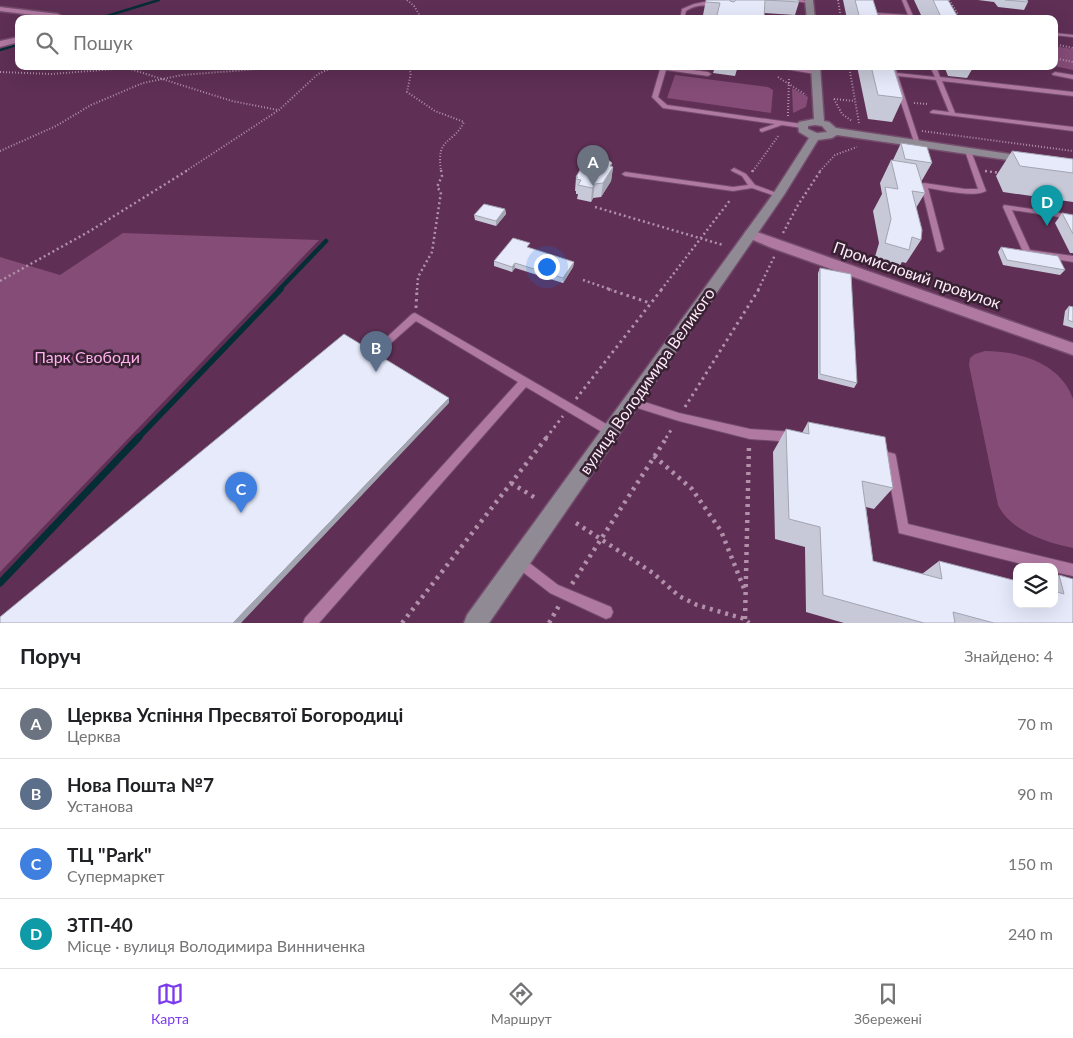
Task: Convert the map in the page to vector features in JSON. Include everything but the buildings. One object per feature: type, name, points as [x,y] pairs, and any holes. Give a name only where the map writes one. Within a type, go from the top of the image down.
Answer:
[{"type":"street","points":[[809,1],[811,15]]},
{"type":"street","points":[[0,9],[41,15]]},
{"type":"street","points":[[0,44],[15,40]]},
{"type":"street","points":[[815,70],[812,128],[829,136],[833,131],[1042,161]]},
{"type":"street","name":"вулиця Володимира Великого","points":[[474,623],[778,195],[812,128]]},
{"type":"street","name":"Промисловий провулок","points":[[751,234],[777,245],[1073,349]]},
{"type":"lane","points":[[789,0],[809,1]]},
{"type":"lane","points":[[904,0],[911,15]]},
{"type":"lane","points":[[683,15],[684,10],[700,3],[724,4]]},
{"type":"lane","points":[[874,7],[876,15]]},
{"type":"lane","points":[[1058,34],[1073,36]]},
{"type":"lane","points":[[663,70],[655,97],[665,107],[812,128]]},
{"type":"lane","points":[[683,70],[708,74]]},
{"type":"lane","points":[[894,70],[917,144]]},
{"type":"lane","points":[[935,70],[953,114]]},
{"type":"lane","points":[[895,74],[1073,94]]},
{"type":"lane","points":[[1055,74],[1073,77]]},
{"type":"lane","points":[[933,112],[1073,129]]},
{"type":"lane","points":[[762,130],[786,124]]},
{"type":"lane","points":[[940,249],[924,186],[982,191],[968,151]]},
{"type":"lane","points":[[734,170],[753,186]]},
{"type":"lane","points":[[625,174],[733,189],[753,186],[778,195]]},
{"type":"lane","points":[[1073,217],[1007,207],[1027,252],[1073,259]]},
{"type":"lane","points":[[388,340],[415,316],[611,432]]},
{"type":"lane","points":[[310,623],[525,381]]},
{"type":"lane","points":[[632,402],[679,417],[750,434],[789,436],[808,440]]},
{"type":"lane","points":[[863,452],[891,457],[903,529],[1073,570]]},
{"type":"lane","points":[[518,562],[565,595],[606,612]]},
{"type":"path","points":[[407,0],[414,4],[419,15]]},
{"type":"path","points":[[838,0],[840,15]]},
{"type":"path","points":[[949,0],[958,15]]},
{"type":"path","points":[[1058,45],[1073,48]]},
{"type":"path","points":[[1058,59],[1073,62]]},
{"type":"path","points":[[0,72],[52,74],[102,70]]},
{"type":"path","points":[[135,70],[232,101],[279,110]]},
{"type":"path","points":[[0,151],[56,126],[91,105],[143,83],[163,80],[182,74],[239,70]]},
{"type":"path","points":[[0,281],[90,231],[242,136],[279,110],[318,74],[327,70]]},
{"type":"path","points":[[409,70],[411,74],[407,92],[416,99],[432,106],[435,110],[464,122],[441,147],[438,157],[442,176],[437,187],[441,192],[436,230],[432,252],[418,277],[415,316]]},
{"type":"path","points":[[747,179],[773,145],[786,124],[788,116],[789,70]]},
{"type":"path","points":[[850,70],[859,123],[845,118],[834,99],[855,102]]},
{"type":"path","points":[[776,75],[807,96]]},
{"type":"path","points":[[912,130],[1073,151]]},
{"type":"path","points":[[549,623],[763,282],[775,258],[777,245],[790,218],[829,159],[840,152],[859,147]]},
{"type":"path","points":[[974,170],[1008,174]]},
{"type":"path","points":[[402,623],[740,188]]},
{"type":"path","points":[[595,207],[723,245]]},
{"type":"path","points":[[583,280],[650,303]]},
{"type":"path","points":[[745,619],[750,434]]},
{"type":"path","points":[[654,456],[692,488],[721,531],[746,594]]},
{"type":"path","points":[[511,483],[537,499]]},
{"type":"path","points":[[576,523],[653,572],[679,596],[697,605],[745,619],[750,623]]},
{"type":"green space","points":[[1058,47],[1073,49],[1073,70],[1058,67]]},
{"type":"green space","points":[[675,75],[768,87],[773,90],[771,113],[667,98]]},
{"type":"green space","points":[[792,88],[808,97],[806,107],[793,113]]},
{"type":"green space","name":"Парк Свободи","points":[[123,233],[319,240],[0,572],[0,257],[60,275]]},
{"type":"green space","points":[[985,351],[1011,353],[1049,368],[1059,376],[1073,399],[1073,548],[1052,543],[1020,529],[1011,522],[998,505],[969,365],[970,358],[975,354]]},
{"type":"waterway","points":[[110,15],[159,0]]},
{"type":"waterway","points":[[0,50],[15,45]]},
{"type":"waterway","points":[[279,290],[326,241]]},
{"type":"waterway","points":[[138,438],[281,289]]},
{"type":"waterway","points":[[0,583],[139,437]]},
{"type":"place","name":"Церква Успіння Пресвятої Богородиці","points":[[593,186]]},
{"type":"place","name":"ЗТП-40","points":[[1047,226]]},
{"type":"place","name":"Нова Пошта №7","points":[[376,372]]},
{"type":"place","name":"ТЦ \"Park\"","points":[[241,513]]}]
